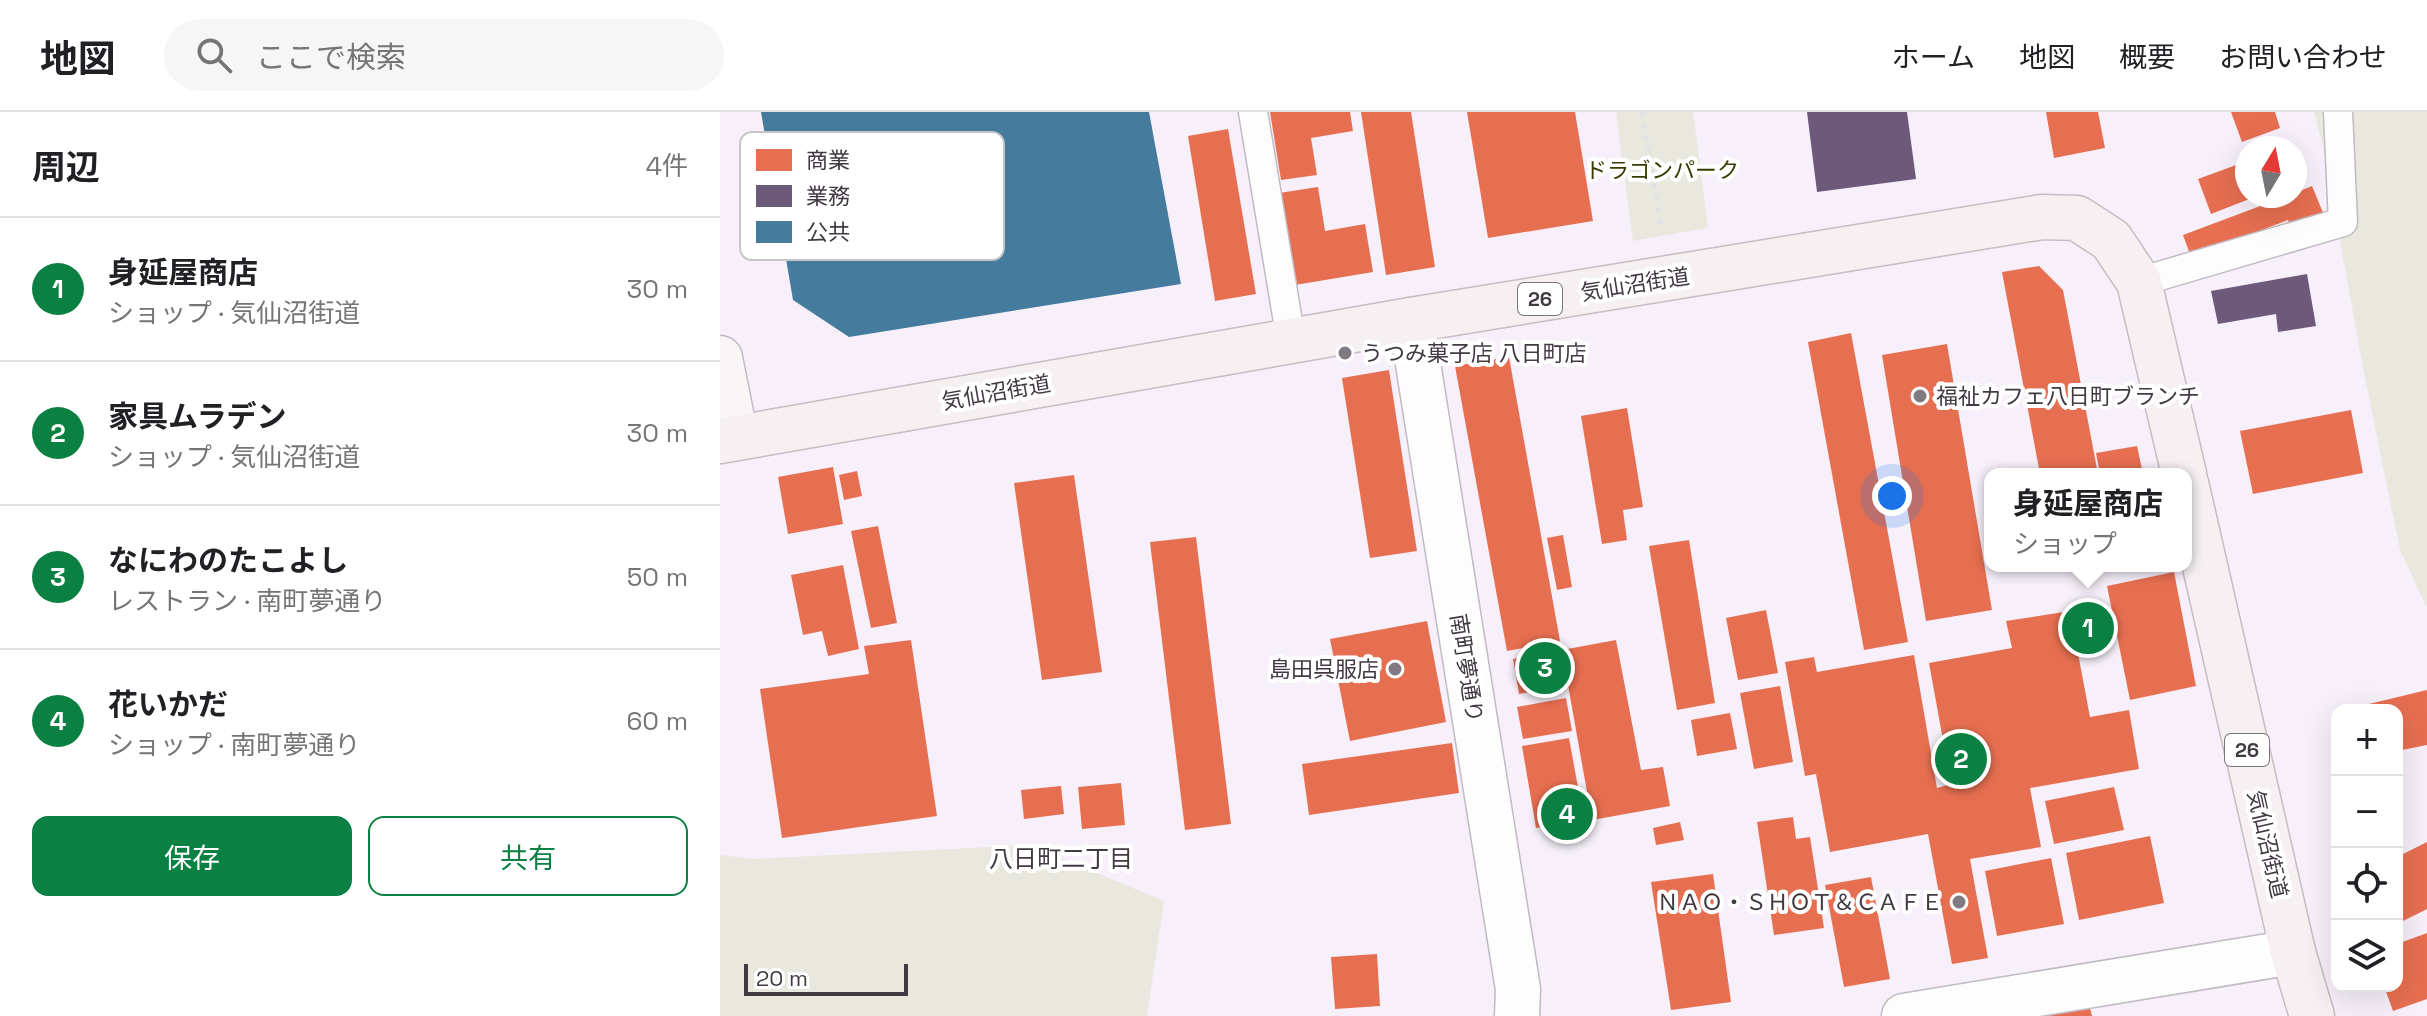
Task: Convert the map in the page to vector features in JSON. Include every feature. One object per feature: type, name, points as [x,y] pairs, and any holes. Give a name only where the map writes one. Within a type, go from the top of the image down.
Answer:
[{"type":"main road","name":"気仙沼街道","points":[[728,440],[1291,340],[2042,217],[2077,218],[2111,240],[2139,282],[2183,468]]},
{"type":"main road","name":"気仙沼街道","points":[[2192,509],[2293,952],[2312,1016]]},
{"type":"street","name":"南町夢通り","points":[[1411,320],[1518,989],[1517,1016]]},
{"type":"street","points":[[720,358],[728,440]]},
{"type":"street","points":[[1904,1016],[2293,952]]},
{"type":"lane","points":[[1253,112],[1291,340]]},
{"type":"lane","points":[[2139,282],[2343,222],[2338,112]]},
{"type":"path","points":[[1642,112],[1670,278]]},
{"type":"green space","name":"ドラゴンパーク","points":[[1616,112],[1693,112],[1708,228],[1633,241]]},
{"type":"green space","points":[[2314,112],[2427,112],[2427,608],[2400,550]]},
{"type":"green space","points":[[1030,845],[1164,901],[1147,1016],[720,1016],[720,855],[754,859]]},
{"type":"building: 商業","points":[[1270,112],[1350,112],[1353,131],[1311,138],[1317,175],[1281,180]]},
{"type":"building: 商業","points":[[1361,112],[1411,112],[1435,267],[1386,275]]},
{"type":"building: 商業","points":[[1467,112],[1575,112],[1593,221],[1488,238]]},
{"type":"building: 商業","points":[[2046,112],[2098,112],[2105,148],[2054,158]]},
{"type":"building: 商業","points":[[2231,112],[2275,112],[2280,128],[2258,136],[2240,136]]},
{"type":"building: 商業","points":[[1228,129],[1256,294],[1215,301],[1188,136]]},
{"type":"building: 商業","points":[[2235,165],[2235,205],[2211,214],[2198,179]]},
{"type":"building: 商業","points":[[2312,186],[2324,215],[2291,227],[2288,220],[2191,257],[2183,235],[2255,208],[2307,208],[2307,188]]},
{"type":"building: 商業","points":[[1318,187],[1325,231],[1365,224],[1373,272],[1295,285],[1279,193]]},
{"type":"building: 商業","points":[[2039,266],[2063,290],[2097,468],[2039,468],[2002,272]]},
{"type":"building: 商業","points":[[1851,333],[1908,642],[1864,650],[1808,342]]},
{"type":"building: 商業","points":[[1947,344],[1992,610],[1926,621],[1882,355]]},
{"type":"building: 商業","points":[[1509,357],[1560,641],[1507,651],[1455,366]]},
{"type":"building: 商業","points":[[1389,370],[1417,551],[1370,558],[1342,378]]},
{"type":"building: 商業","points":[[1627,408],[1643,507],[1623,510],[1627,540],[1602,544],[1581,416]]},
{"type":"building: 商業","points":[[2351,410],[2363,473],[2253,494],[2240,431]]},
{"type":"building: 商業","points":[[2137,446],[2142,468],[2099,468],[2096,453]]},
{"type":"building: 商業","points":[[833,467],[843,524],[788,534],[778,477]]},
{"type":"building: 商業","points":[[857,471],[862,496],[844,500],[839,475]]},
{"type":"building: 商業","points":[[1074,475],[1102,672],[1042,680],[1014,483]]},
{"type":"building: 商業","points":[[878,526],[897,623],[871,628],[851,531]]},
{"type":"building: 商業","points":[[1563,535],[1572,587],[1557,590],[1547,538]]},
{"type":"building: 商業","points":[[1196,537],[1231,824],[1185,830],[1150,542]]},
{"type":"building: 商業","points":[[1689,540],[1715,703],[1677,710],[1649,546]]},
{"type":"building: 商業","points":[[843,565],[859,649],[828,656],[822,631],[803,635],[791,575]]},
{"type":"building: 商業","points":[[2174,572],[2196,686],[2130,700],[2107,586]]},
{"type":"building: 商業","points":[[1766,610],[1778,673],[1738,680],[1726,618]]},
{"type":"building: 商業","points":[[2070,611],[2090,717],[2129,710],[2139,769],[2030,788],[2041,847],[1970,859],[1988,958],[1952,964],[1928,834],[1830,852],[1816,774],[1805,776],[1785,662],[1814,657],[1817,672],[1914,655],[1937,788],[1951,784],[1929,663],[2012,648],[2006,621]]},
{"type":"building: 商業","points":[[1427,621],[1446,722],[1350,741],[1330,639]]},
{"type":"building: 商業","points":[[911,640],[937,816],[782,838],[760,689],[869,674],[864,646]]},
{"type":"building: 商業","points":[[1616,640],[1641,770],[1663,767],[1670,806],[1592,820],[1568,685],[1519,694],[1513,659]]},
{"type":"building: 商業","points":[[1780,686],[1793,762],[1754,769],[1740,693]]},
{"type":"building: 商業","points":[[2427,690],[2427,745],[2403,750],[2403,704],[2369,704]]},
{"type":"building: 商業","points":[[1566,698],[1572,731],[1523,739],[1517,707]]},
{"type":"building: 商業","points":[[1730,713],[1737,749],[1697,756],[1691,720]]},
{"type":"building: 商業","points":[[1569,738],[1584,820],[1536,828],[1522,746]]},
{"type":"building: 商業","points":[[1452,743],[1459,793],[1309,815],[1302,764]]},
{"type":"building: 商業","points":[[1121,783],[1125,825],[1082,829],[1078,787]]},
{"type":"building: 商業","points":[[1061,786],[1064,814],[1024,819],[1021,790]]},
{"type":"building: 商業","points":[[2114,787],[2124,830],[2054,844],[2045,801]]},
{"type":"building: 商業","points":[[1793,817],[1796,839],[1810,837],[1824,928],[1774,935],[1757,822]]},
{"type":"building: 商業","points":[[1680,822],[1684,840],[1656,845],[1653,828]]},
{"type":"building: 商業","points":[[2150,836],[2164,903],[2079,920],[2066,853]]},
{"type":"building: 商業","points":[[2427,842],[2427,909],[2403,921],[2403,920],[2403,854]]},
{"type":"building: 商業","points":[[2051,858],[2064,924],[1997,936],[1985,871]]},
{"type":"building: 商業","points":[[1713,874],[1731,1002],[1671,1010],[1651,882]]},
{"type":"building: 商業","points":[[1871,877],[1890,979],[1844,987],[1825,885]]},
{"type":"building: 商業","points":[[2427,933],[2427,999],[2393,1011],[2386,992],[2403,992],[2403,942]]},
{"type":"building: 商業","points":[[1377,954],[1380,1006],[1335,1009],[1331,957]]},
{"type":"building: 商業","points":[[2089,1004],[2092,1016],[2037,1016]]},
{"type":"building: 業務","points":[[1807,112],[1907,112],[1916,179],[1817,192]]},
{"type":"building: 業務","points":[[2307,274],[2316,326],[2278,332],[2276,314],[2218,324],[2211,291]]},
{"type":"building: 公共","points":[[761,112],[1149,112],[1181,284],[849,337],[793,300],[786,260],[1004,260],[1004,132],[764,132]]},
{"type":"place","name":"うつみ菓子店 八日町店","points":[[1345,353]]},
{"type":"place","name":"福祉カフェ八日町ブランチ","points":[[1920,396]]},
{"type":"place","name":"身延屋商店","points":[[2088,628]]},
{"type":"place","name":"なにわのたこよし","points":[[1545,668]]},
{"type":"place","name":"島田呉服店","points":[[1395,669]]},
{"type":"place","name":"家具ムラデン","points":[[1961,759]]},
{"type":"place","name":"花いかだ","points":[[1567,814]]},
{"type":"place","name":"ＮＡＯ・ＳＨＯＴ＆ＣＡＦＥ","points":[[1959,902]]},
{"type":"district","name":"八日町二丁目","points":[[1061,858]]}]
